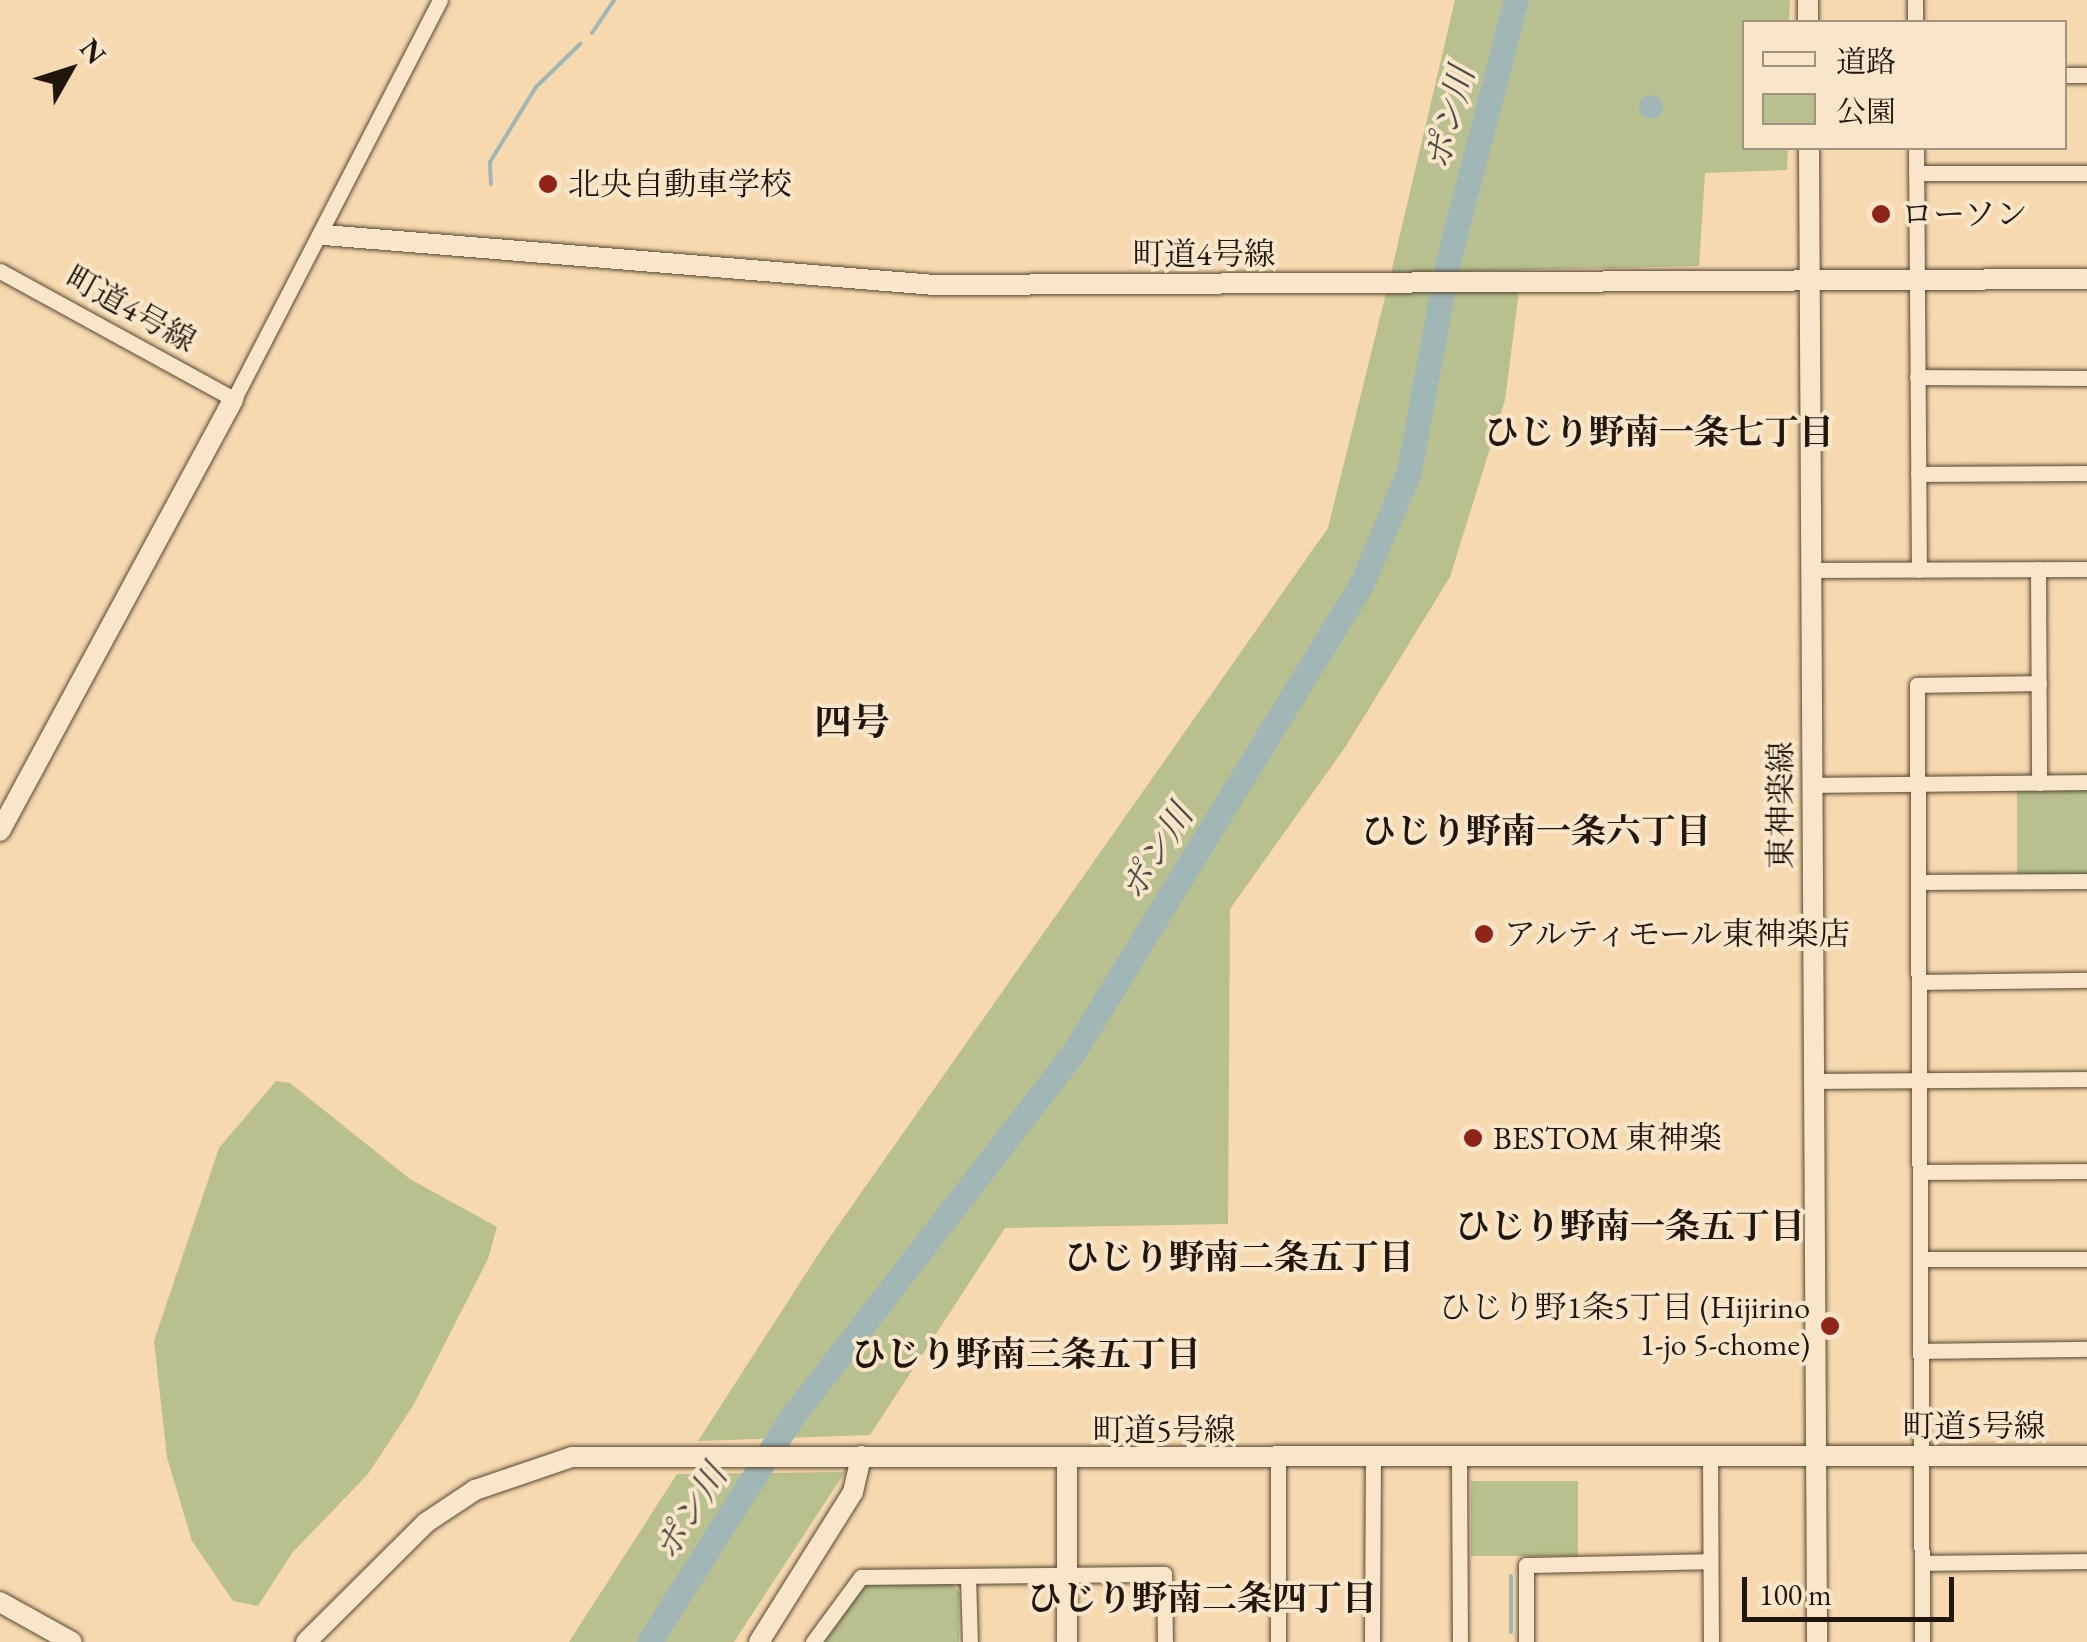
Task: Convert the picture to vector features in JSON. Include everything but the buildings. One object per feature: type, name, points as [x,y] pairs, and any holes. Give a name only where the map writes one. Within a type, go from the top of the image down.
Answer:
[{"type":"street","points":[[0,830],[324,235],[440,0]]},
{"type":"street","name":"東神楽線","points":[[1808,150],[1817,1642]]},
{"type":"street","points":[[1916,150],[1918,570]]},
{"type":"street","points":[[1916,174],[2087,172]]},
{"type":"street","name":"町道4号線","points":[[324,235],[935,285],[2087,279]]},
{"type":"street","name":"町道4号線","points":[[0,271],[234,399]]},
{"type":"street","points":[[1917,377],[2087,378]]},
{"type":"street","points":[[1918,474],[2087,473]]},
{"type":"street","points":[[1810,570],[2087,569]]},
{"type":"street","points":[[2038,570],[2039,783]]},
{"type":"street","points":[[1922,1642],[1918,685],[2039,683]]},
{"type":"street","points":[[1812,786],[2087,782]]},
{"type":"street","points":[[1918,882],[2087,881]]},
{"type":"street","points":[[1918,982],[2087,980]]},
{"type":"street","points":[[1813,1081],[2087,1079]]},
{"type":"street","points":[[1920,1172],[2087,1170]]},
{"type":"street","points":[[1920,1259],[2087,1259]]},
{"type":"street","points":[[1920,1351],[2087,1349]]},
{"type":"street","points":[[758,1642],[853,1492],[860,1456]]},
{"type":"street","name":"町道5号線","points":[[306,1642],[427,1522],[474,1490],[572,1457],[1373,1460],[2087,1456]]},
{"type":"street","points":[[1459,1458],[1460,1642]]},
{"type":"street","points":[[1710,1458],[1711,1642]]},
{"type":"street","points":[[1067,1460],[1067,1642]]},
{"type":"street","points":[[1278,1460],[1278,1642]]},
{"type":"street","points":[[1372,1642],[1373,1460]]},
{"type":"street","points":[[1526,1642],[1526,1565],[1710,1561]]},
{"type":"street","points":[[1922,1562],[2087,1561]]},
{"type":"street","points":[[813,1642],[861,1577],[1164,1574],[1165,1642]]},
{"type":"street","points":[[968,1576],[970,1642]]},
{"type":"street","points":[[0,1602],[72,1642]]},
{"type":"green space","points":[[1455,0],[1790,0],[1789,20],[1742,20],[1742,150],[1788,150],[1787,170],[1705,173],[1699,266],[1391,273]]},
{"type":"green space","points":[[1519,291],[1505,400],[1450,577],[1346,746],[1230,909],[1228,1224],[1005,1228],[870,1435],[698,1441],[823,1247],[1328,528],[1386,293]]},
{"type":"green space","points":[[2017,790],[2087,790],[2087,874],[2017,874]]},
{"type":"green space","points":[[276,1081],[290,1083],[410,1179],[497,1227],[488,1259],[414,1404],[368,1474],[292,1553],[258,1606],[233,1601],[192,1541],[167,1457],[154,1341],[219,1148]]},
{"type":"green space","points":[[845,1472],[734,1642],[569,1642],[677,1474]]},
{"type":"green space","points":[[1471,1481],[1578,1481],[1578,1556],[1471,1556]]},
{"type":"green space","points":[[950,1582],[959,1592],[959,1642],[825,1642],[865,1584]]},
{"type":"water","points":[[1651,95],[1660,98],[1660,116],[1651,119],[1642,116],[1639,107],[1642,98]]},
{"type":"waterway","points":[[592,33],[614,0]]},
{"type":"waterway","name":"ポン川","points":[[649,1642],[791,1418],[1075,1050],[1362,583],[1409,471],[1448,261],[1516,0]]},
{"type":"waterway","points":[[491,184],[490,162],[536,87],[580,44]]},
{"type":"waterway","points":[[1511,1576],[1511,1632]]},
{"type":"place","name":"北央自動車学校","points":[[548,184]]},
{"type":"place","name":"ローソン","points":[[1881,214]]},
{"type":"place","name":"アルティモール東神楽店","points":[[1484,934]]},
{"type":"place","name":"BESTOM 東神楽","points":[[1473,1138]]},
{"type":"place","name":"ひじり野1条5丁目 (Hijirino 1-jo 5-chome)","points":[[1830,1326]]},
{"type":"district","name":"ひじり野南一条七丁目","points":[[1659,432]]},
{"type":"district","name":"四号","points":[[852,722]]},
{"type":"district","name":"ひじり野南一条六丁目","points":[[1536,831]]},
{"type":"district","name":"ひじり野南一条五丁目","points":[[1630,1226]]},
{"type":"district","name":"ひじり野南二条五丁目","points":[[1239,1257]]},
{"type":"district","name":"ひじり野南三条五丁目","points":[[1026,1354]]},
{"type":"district","name":"ひじり野南二条四丁目","points":[[1202,1598]]}]
